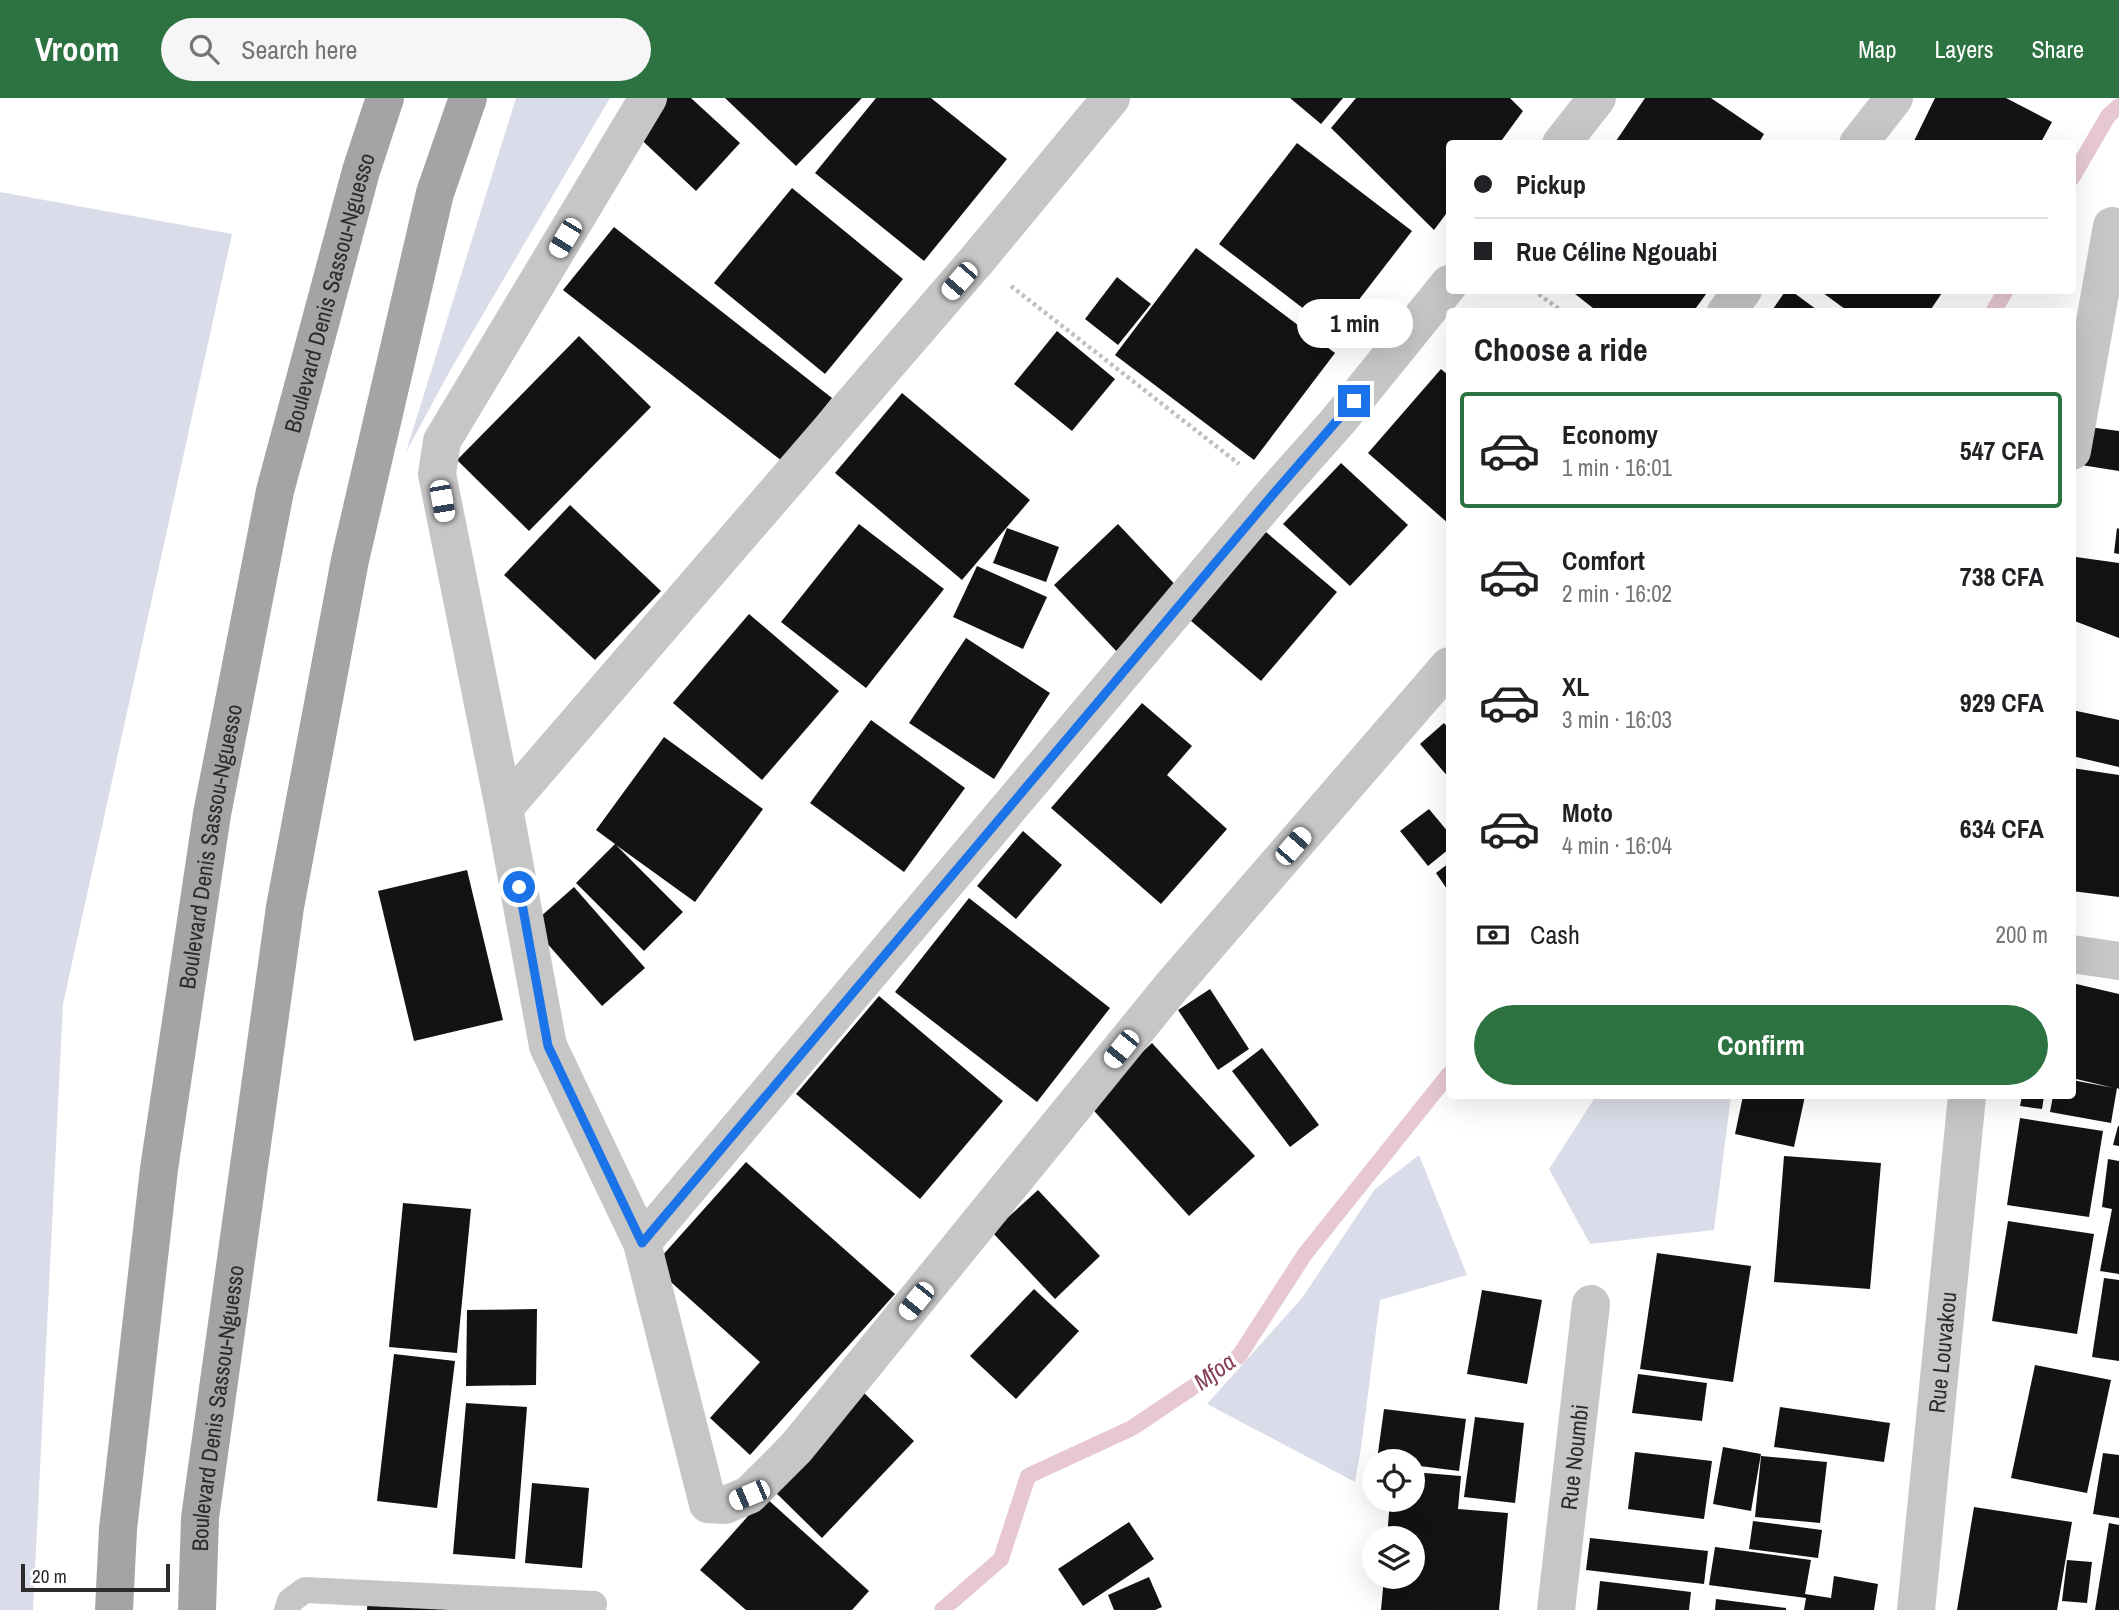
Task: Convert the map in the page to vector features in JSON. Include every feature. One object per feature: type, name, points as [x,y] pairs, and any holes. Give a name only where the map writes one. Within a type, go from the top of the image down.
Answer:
[{"type":"main road","name":"Boulevard Denis Sassou-Nguesso","points":[[114,1610],[118,1529],[159,1169],[212,814],[275,491],[361,171],[386,98]]},
{"type":"main road","name":"Boulevard Denis Sassou-Nguesso","points":[[197,1610],[200,1518],[285,907],[350,560],[435,193],[468,98]]},
{"type":"street","points":[[648,98],[442,441],[437,474],[504,808],[548,1046],[642,1243],[708,1504],[725,1505],[749,1495],[796,1448],[1172,986],[1446,669]]},
{"type":"street","points":[[504,808],[977,260],[1111,98]]},
{"type":"street","points":[[1564,140],[1597,98]]},
{"type":"street","points":[[1861,140],[1894,98]]},
{"type":"street","points":[[2076,428],[2112,226]]},
{"type":"street","points":[[642,1243],[1275,492],[1338,421],[1446,288]]},
{"type":"street","points":[[1729,308],[1740,294]]},
{"type":"street","points":[[2076,955],[2119,961]]},
{"type":"street","name":"Rue Louvakou","points":[[1916,1610],[1967,1099]]},
{"type":"street","name":"Rue Noumbi","points":[[1556,1610],[1591,1304]]},
{"type":"lane","points":[[287,1610],[290,1601],[305,1590],[594,1604]]},
{"type":"path","points":[[977,260],[1275,492]]},
{"type":"path","points":[[1538,294],[1558,308]]},
{"type":"shaded area","points":[[516,98],[610,98],[452,367],[406,452]]},
{"type":"shaded area","points":[[0,192],[232,234],[63,1004],[33,1610],[0,1610]]},
{"type":"shaded area","points":[[1594,1099],[1731,1099],[1714,1230],[1590,1244],[1549,1169]]},
{"type":"shaded area","points":[[1419,1155],[1467,1275],[1380,1300],[1355,1482],[1207,1404],[1302,1298],[1375,1189]]},
{"type":"building","points":[[661,98],[691,98],[740,143],[696,191],[632,131]]},
{"type":"building","points":[[725,98],[862,98],[796,166]]},
{"type":"building","points":[[876,98],[931,98],[1007,159],[924,261],[815,173]]},
{"type":"building","points":[[1290,98],[1343,98],[1321,124]]},
{"type":"building","points":[[1356,98],[1510,98],[1523,111],[1502,140],[1446,140],[1446,214],[1434,230],[1331,128]]},
{"type":"building","points":[[1645,98],[1711,98],[1764,134],[1760,140],[1617,140]]},
{"type":"building","points":[[1935,98],[2006,98],[2052,122],[2042,140],[1914,140]]},
{"type":"building","points":[[1297,143],[1412,231],[1334,332],[1219,244]]},
{"type":"building","points":[[792,188],[903,279],[825,374],[714,283]]},
{"type":"building","points":[[614,227],[832,398],[782,461],[563,290]]},
{"type":"building","points":[[1196,248],[1335,353],[1254,460],[1115,355]]},
{"type":"building","points":[[1117,277],[1151,304],[1118,345],[1085,319]]},
{"type":"building","points":[[1575,294],[1706,294],[1696,308],[1593,308]]},
{"type":"building","points":[[1783,294],[1795,294],[1815,308],[1774,308]]},
{"type":"building","points":[[1824,294],[1941,294],[1932,308],[1844,308]]},
{"type":"building","points":[[1057,331],[1115,379],[1072,431],[1014,384]]},
{"type":"building","points":[[579,336],[651,407],[529,531],[457,460]]},
{"type":"building","points":[[1441,369],[1446,373],[1446,521],[1368,453]]},
{"type":"building","points":[[902,393],[1030,500],[962,580],[835,473]]},
{"type":"building","points":[[2081,426],[2119,431],[2119,471],[2076,464]]},
{"type":"building","points":[[1341,463],[1408,525],[1350,586],[1283,524]]},
{"type":"building","points":[[570,505],[661,591],[595,660],[504,575]]},
{"type":"building","points":[[859,524],[944,589],[866,688],[781,622]]},
{"type":"building","points":[[1118,524],[1183,593],[1119,654],[1054,585]]},
{"type":"building","points":[[1007,528],[1059,547],[1046,582],[993,563]]},
{"type":"building","points":[[2117,528],[2119,529],[2119,554],[2114,553]]},
{"type":"building","points":[[1266,532],[1337,592],[1261,681],[1190,620]]},
{"type":"building","points":[[2076,557],[2119,563],[2119,638],[2076,622]]},
{"type":"building","points":[[977,566],[1047,597],[1023,649],[953,617]]},
{"type":"building","points":[[749,614],[839,691],[762,780],[673,703]]},
{"type":"building","points":[[966,638],[1050,693],[994,779],[909,723]]},
{"type":"building","points":[[1142,703],[1192,746],[1167,775],[1227,829],[1161,904],[1051,808]]},
{"type":"building","points":[[2076,711],[2119,720],[2119,767],[2076,757]]},
{"type":"building","points":[[871,720],[965,788],[904,872],[810,803]]},
{"type":"building","points":[[1444,723],[1446,774],[1420,744]]},
{"type":"building","points":[[664,737],[763,809],[695,902],[616,845],[683,912],[644,951],[576,883],[615,844],[596,830]]},
{"type":"building","points":[[2076,769],[2119,775],[2119,897],[2076,892]]},
{"type":"building","points":[[1429,809],[1446,829],[1446,851],[1428,866],[1400,831]]},
{"type":"building","points":[[1023,831],[1062,865],[1016,919],[977,886]]},
{"type":"building","points":[[1446,865],[1446,888],[1436,873]]},
{"type":"building","points":[[467,870],[503,1020],[414,1041],[378,891]]},
{"type":"building","points":[[574,887],[645,968],[602,1006],[531,925]]},
{"type":"building","points":[[969,898],[1110,1008],[1037,1102],[895,992]]},
{"type":"building","points":[[2076,984],[2119,994],[2119,1089],[2117,1088],[2111,1123],[2050,1112],[2052,1099],[2076,1099],[2076,1081],[2114,1088],[2076,1079]]},
{"type":"building","points":[[1210,989],[1249,1049],[1218,1070],[1178,1010]]},
{"type":"building","points":[[879,996],[1003,1101],[920,1199],[796,1094]]},
{"type":"building","points":[[1152,1043],[1255,1156],[1189,1216],[1087,1103]]},
{"type":"building","points":[[1262,1048],[1319,1125],[1290,1147],[1232,1071]]},
{"type":"building","points":[[1742,1099],[1804,1099],[1794,1147],[1735,1134]]},
{"type":"building","points":[[2021,1099],[2044,1099],[2042,1109],[2020,1106]]},
{"type":"building","points":[[2020,1118],[2103,1131],[2089,1217],[2007,1205]]},
{"type":"building","points":[[2119,1126],[2119,1146],[2113,1145]]},
{"type":"building","points":[[1784,1156],[1881,1163],[1870,1289],[1774,1282]]},
{"type":"building","points":[[2108,1159],[2119,1161],[2119,1274],[2100,1271],[2112,1209],[2102,1207]]},
{"type":"building","points":[[746,1162],[895,1294],[750,1455],[710,1418],[760,1362],[653,1266]]},
{"type":"building","points":[[1038,1190],[1100,1256],[1055,1299],[992,1232]]},
{"type":"building","points":[[403,1203],[471,1209],[457,1353],[389,1347]]},
{"type":"building","points":[[2008,1221],[2094,1234],[2077,1334],[1992,1321]]},
{"type":"building","points":[[1657,1253],[1751,1266],[1733,1382],[1640,1369]]},
{"type":"building","points":[[2104,1278],[2119,1280],[2119,1361],[2092,1357]]},
{"type":"building","points":[[1034,1289],[1079,1331],[1016,1399],[970,1356]]},
{"type":"building","points":[[1482,1290],[1542,1300],[1527,1384],[1467,1374]]},
{"type":"building","points":[[537,1309],[536,1385],[466,1386],[467,1310]]},
{"type":"building","points":[[394,1354],[455,1361],[437,1508],[377,1501]]},
{"type":"building","points":[[2035,1365],[2111,1380],[2087,1493],[2011,1478]]},
{"type":"building","points":[[1638,1374],[1707,1383],[1702,1421],[1632,1413]]},
{"type":"building","points":[[861,1390],[914,1441],[822,1538],[770,1487]]},
{"type":"building","points":[[466,1403],[527,1407],[515,1559],[453,1554]]},
{"type":"building","points":[[1780,1407],[1890,1423],[1884,1462],[1774,1447]]},
{"type":"building","points":[[1384,1409],[1466,1419],[1459,1471],[1425,1467],[1425,1449],[1379,1449]]},
{"type":"building","points":[[1475,1417],[1524,1423],[1515,1503],[1464,1497]]},
{"type":"building","points":[[1723,1447],[1761,1454],[1751,1511],[1713,1504]]},
{"type":"building","points":[[1635,1452],[1712,1461],[1704,1519],[1628,1509]]},
{"type":"building","points":[[2103,1453],[2119,1455],[2119,1518],[2093,1514]]},
{"type":"building","points":[[1761,1456],[1827,1462],[1820,1523],[1755,1517]]},
{"type":"building","points":[[1425,1473],[1461,1476],[1458,1509],[1508,1513],[1499,1610],[1381,1610],[1383,1589],[1425,1589],[1425,1526],[1388,1526],[1389,1512],[1425,1512]]},
{"type":"building","points":[[532,1483],[589,1488],[582,1568],[525,1563]]},
{"type":"building","points":[[765,1497],[869,1591],[852,1610],[746,1610],[700,1570]]},
{"type":"building","points":[[1974,1507],[2072,1522],[2057,1610],[1957,1610]]},
{"type":"building","points":[[1753,1521],[1822,1530],[1818,1558],[1749,1549]]},
{"type":"building","points":[[1129,1522],[1154,1559],[1083,1606],[1058,1569]]},
{"type":"building","points":[[2109,1523],[2119,1525],[2119,1610],[2095,1610]]},
{"type":"building","points":[[1590,1538],[1708,1551],[1704,1584],[1586,1570]]},
{"type":"building","points":[[1715,1547],[1811,1560],[1805,1594],[1831,1598],[1834,1576],[1878,1584],[1874,1610],[1804,1610],[1806,1598],[1709,1585]]},
{"type":"building","points":[[2067,1560],[2092,1562],[2087,1603],[2062,1601]]},
{"type":"building","points":[[1149,1577],[1162,1607],[1155,1610],[1114,1610],[1108,1595]]},
{"type":"building","points":[[1600,1581],[1691,1592],[1689,1610],[1597,1610]]},
{"type":"building","points":[[368,1595],[454,1610],[367,1610]]},
{"type":"building","points":[[1716,1599],[1786,1608],[1786,1610],[1715,1610]]},
{"type":"waterway","name":"Mfoa","points":[[2076,171],[2108,116],[2119,106]]},
{"type":"waterway","name":"Mfoa","points":[[1995,308],[2004,294]]},
{"type":"waterway","name":"Mfoa","points":[[942,1610],[1001,1559],[1028,1476],[1132,1428],[1239,1356],[1305,1254],[1446,1078]]},
{"type":"route","points":[[519,887],[548,1046],[642,1243],[1354,401]]}]
